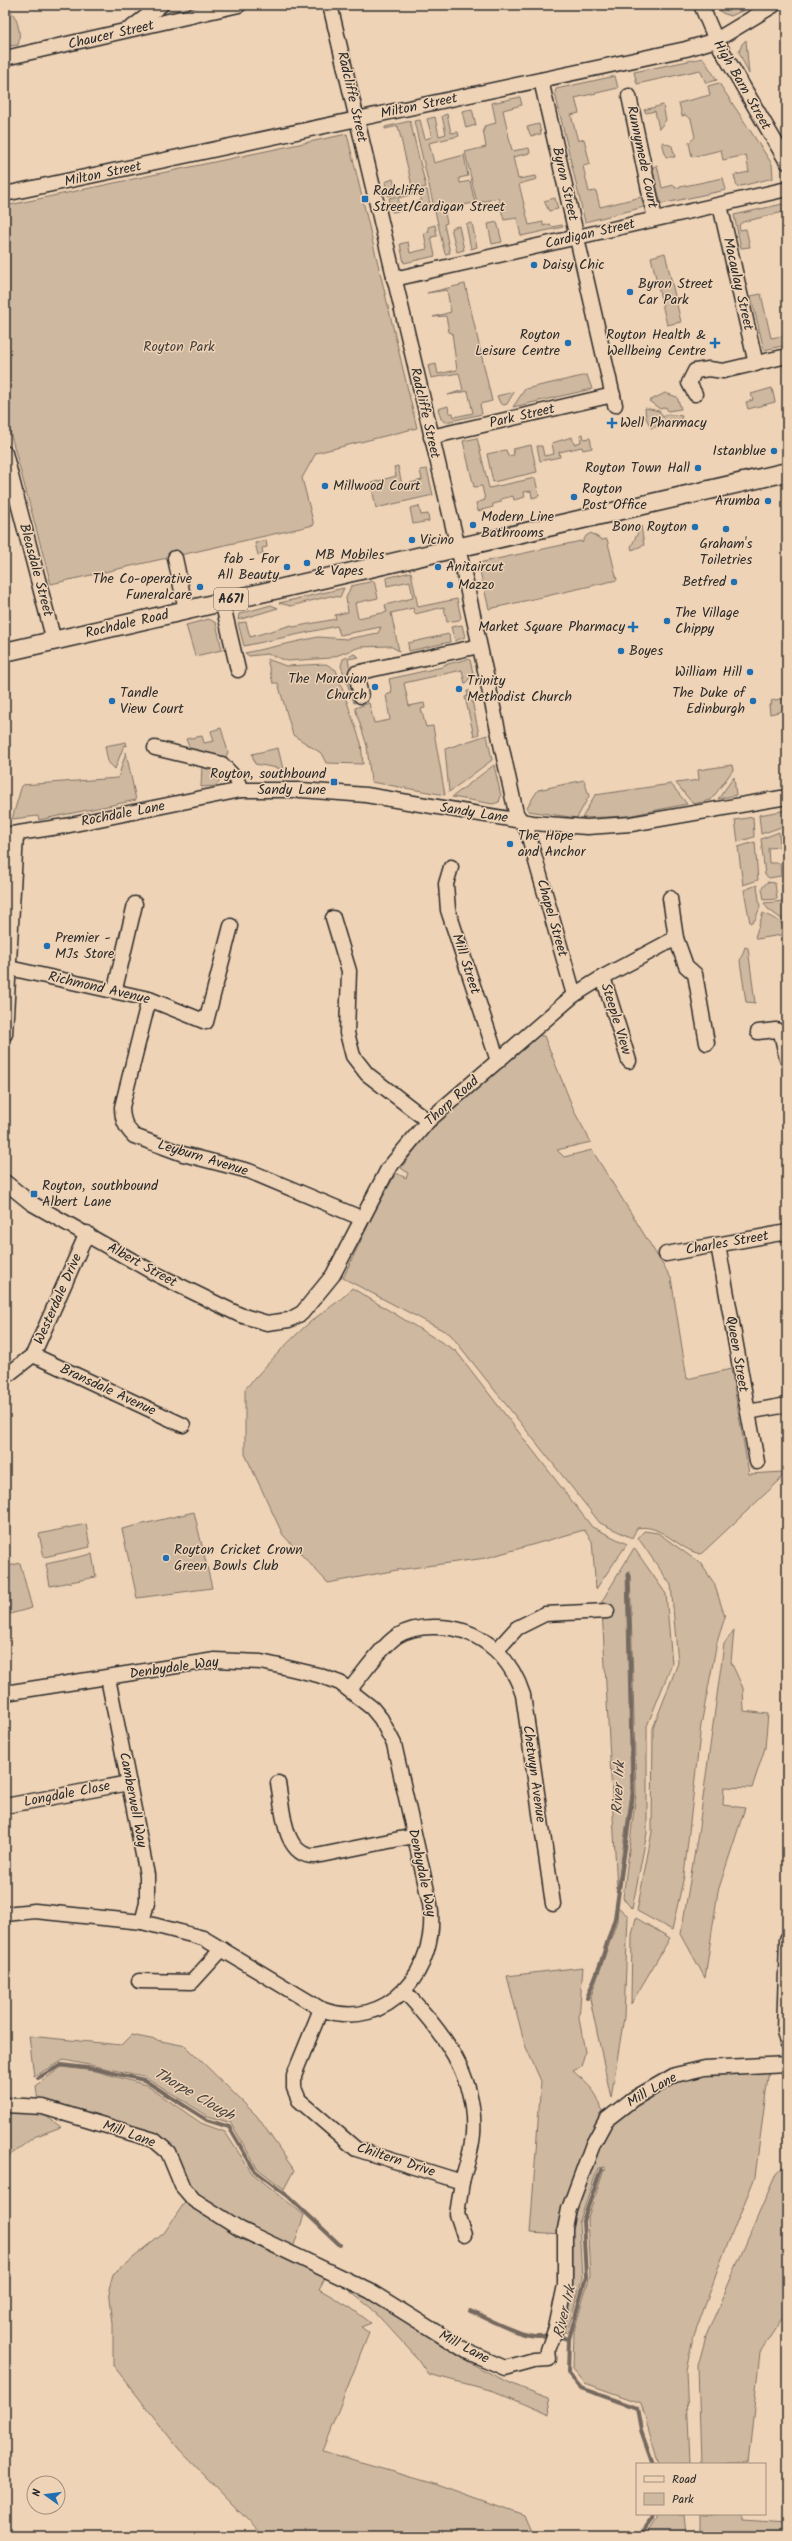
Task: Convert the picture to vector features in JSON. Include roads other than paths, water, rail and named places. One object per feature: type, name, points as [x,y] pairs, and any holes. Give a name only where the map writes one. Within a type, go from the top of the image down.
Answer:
[{"type":"main road","name":"Rochdale Road","points":[[5,652],[787,472]]},
{"type":"street","points":[[127,32],[161,5]]},
{"type":"street","name":"Chaucer Street","points":[[5,58],[127,32],[239,5]]},
{"type":"street","name":"Radcliffe Street","points":[[330,5],[458,548],[514,806],[520,820]]},
{"type":"street","name":"High Barn Street","points":[[701,5],[716,40],[787,162]]},
{"type":"street","name":"Milton Street","points":[[5,194],[686,49],[716,40],[774,5]]},
{"type":"street","name":"Byron Street","points":[[541,80],[614,400]]},
{"type":"street","name":"Runnymede Court","points":[[629,96],[655,219]]},
{"type":"street","name":"Cardigan Street","points":[[394,279],[787,189]]},
{"type":"street","name":"Macaulay Street","points":[[720,205],[756,364]]},
{"type":"street","points":[[695,394],[689,383],[695,371],[709,369],[722,371],[787,356]]},
{"type":"street","name":"Park Street","points":[[431,437],[614,400]]},
{"type":"street","name":"Bleasdale Street","points":[[5,453],[54,641]]},
{"type":"street","points":[[175,558],[186,610]]},
{"type":"street","points":[[222,601],[238,670]]},
{"type":"street","points":[[362,696],[356,673],[479,646]]},
{"type":"street","points":[[155,748],[222,764],[237,780],[241,790]]},
{"type":"street","name":"Sandy Lane","points":[[241,790],[301,790],[366,795],[560,826],[611,826],[787,797]]},
{"type":"street","name":"Rochdale Lane","points":[[11,835],[241,790]]},
{"type":"street","name":"Chapel Street","points":[[520,820],[527,830],[574,995]]},
{"type":"street","points":[[5,1034],[10,968],[11,835]]},
{"type":"street","name":"Mill Street","points":[[451,867],[446,884],[448,910],[498,1061]]},
{"type":"street","points":[[670,898],[676,938],[686,966],[695,974],[707,1043]]},
{"type":"street","points":[[115,989],[135,904]]},
{"type":"street","points":[[333,918],[349,971],[347,1032],[353,1056],[367,1074],[428,1120]]},
{"type":"street","name":"Richmond Avenue","points":[[10,968],[115,989],[149,998],[206,1022],[230,926]]},
{"type":"street","name":"Thorp Road","points":[[289,1320],[302,1313],[333,1275],[361,1218],[388,1169],[428,1120],[574,995],[603,977],[676,938]]},
{"type":"street","name":"Steeple View","points":[[603,977],[629,1061]]},
{"type":"street","name":"Leyburn Avenue","points":[[149,998],[122,1107],[123,1121],[134,1136],[183,1154],[249,1171],[361,1218]]},
{"type":"street","points":[[758,1032],[776,1030],[780,1033],[787,1059]]},
{"type":"street","name":"Albert Street","points":[[5,1182],[31,1203],[156,1274],[240,1315],[267,1323],[289,1320]]},
{"type":"street","name":"Charles Street","points":[[666,1254],[787,1232]]},
{"type":"street","name":"Westerdale Drive","points":[[5,1377],[33,1355],[87,1234]]},
{"type":"street","name":"Queen Street","points":[[718,1245],[757,1462]]},
{"type":"street","name":"Bransdale Avenue","points":[[33,1355],[183,1425]]},
{"type":"street","points":[[748,1412],[787,1405]]},
{"type":"street","points":[[497,1650],[517,1628],[545,1614],[607,1611]]},
{"type":"street","name":"Chetwyn Avenue","points":[[350,1689],[397,1636],[416,1629],[439,1627],[462,1630],[475,1635],[497,1650],[513,1671],[523,1695],[553,1904]]},
{"type":"street","name":"Denbydale Way","points":[[5,1692],[108,1678],[215,1660],[238,1660],[284,1667],[318,1675],[350,1689],[372,1708],[381,1719],[394,1744],[430,1904],[432,1931],[426,1958],[421,1970],[404,1991],[383,2005],[358,2013],[333,2013],[321,2009],[203,1938],[142,1922],[35,1910],[5,1914]]},
{"type":"street","name":"Camberwell Way","points":[[108,1678],[147,1874],[147,1903],[142,1922]]},
{"type":"street","name":"Longdale Close","points":[[5,1806],[130,1783]]},
{"type":"street","points":[[278,1783],[290,1842],[296,1851],[305,1856],[316,1856],[414,1836]]},
{"type":"street","points":[[787,1939],[784,2000],[784,2031],[787,2042]]},
{"type":"street","points":[[139,1981],[192,1982],[222,1949]]},
{"type":"street","points":[[404,1991],[448,2042],[467,2085],[473,2118],[473,2134],[462,2182],[457,2214],[464,2235]]},
{"type":"street","name":"Chiltern Drive","points":[[321,2009],[294,2075],[294,2088],[299,2100],[356,2149],[462,2182]]},
{"type":"street","name":"Mill Lane","points":[[5,2105],[43,2107],[154,2140],[168,2152],[186,2191],[206,2209],[281,2251],[351,2281],[468,2352],[505,2368],[534,2360],[549,2359],[548,2350],[556,2328],[564,2285],[565,2229],[569,2209],[593,2144],[606,2120],[633,2099],[676,2075],[705,2068],[787,2064]]},
{"type":"waterway","name":"River Irk","points":[[587,1998],[600,1965],[615,1918],[633,1794],[628,1574]]},
{"type":"waterway","name":"Thorpe Clough","points":[[38,2078],[61,2065],[96,2069],[144,2080],[207,2120],[229,2127],[255,2171],[289,2197],[340,2245]]},
{"type":"waterway","name":"River Irk","points":[[601,2170],[583,2221],[586,2277],[569,2339],[568,2373],[581,2388],[637,2408],[641,2430],[653,2463]]},
{"type":"waterway","name":"Thorpe Clough","points":[[470,2311],[499,2325],[521,2333],[541,2336],[550,2334]]},
{"type":"waterway","name":"Thorpe Clough","points":[[557,2336],[569,2339]]},
{"type":"waterway","name":"River Irk","points":[[640,2536],[651,2520],[652,2515]]},
{"type":"place","name":"Radcliffe Street/Cardigan Street","points":[[365,199]]},
{"type":"place","name":"Daisy Chic","points":[[534,265]]},
{"type":"place","name":"Byron Street Car Park","points":[[630,292]]},
{"type":"place","name":"Royton Leisure Centre","points":[[568,343]]},
{"type":"place","name":"Royton Health & Wellbeing Centre","points":[[715,343]]},
{"type":"place","name":"Well Pharmacy","points":[[612,423]]},
{"type":"place","name":"Istanblue","points":[[774,451]]},
{"type":"place","name":"Royton Town Hall","points":[[698,468]]},
{"type":"place","name":"Millwood Court","points":[[325,486]]},
{"type":"place","name":"Royton Post Office","points":[[574,497]]},
{"type":"place","name":"Arumba","points":[[768,501]]},
{"type":"place","name":"Modern Line Bathrooms","points":[[473,525]]},
{"type":"place","name":"Bono Royton","points":[[695,527]]},
{"type":"place","name":"Graham's Toiletries","points":[[726,529]]},
{"type":"place","name":"Vicino","points":[[412,540]]},
{"type":"place","name":"MB Mobiles & Vapes","points":[[307,563]]},
{"type":"place","name":"fab - For All Beauty","points":[[287,567]]},
{"type":"place","name":"Anitaircut","points":[[438,567]]},
{"type":"place","name":"Betfred","points":[[734,582]]},
{"type":"place","name":"Mazzo","points":[[450,585]]},
{"type":"place","name":"The Co-operative Funeralcare","points":[[200,587]]},
{"type":"place","name":"The Village Chippy","points":[[667,621]]},
{"type":"place","name":"Market Square Pharmacy","points":[[633,627]]},
{"type":"place","name":"Boyes","points":[[621,651]]},
{"type":"place","name":"William Hill","points":[[750,672]]},
{"type":"place","name":"The Moravian Church","points":[[375,687]]},
{"type":"place","name":"Trinity Methodist Church","points":[[459,689]]},
{"type":"place","name":"Tandle View Court","points":[[112,701]]},
{"type":"place","name":"The Duke of Edinburgh","points":[[753,701]]},
{"type":"place","name":"Royton, southbound Sandy Lane","points":[[334,782]]},
{"type":"place","name":"The Hope and Anchor","points":[[510,844]]},
{"type":"place","name":"Premier - MJs Store","points":[[47,946]]},
{"type":"place","name":"Royton, southbound Albert Lane","points":[[34,1194]]},
{"type":"place","name":"Royton Cricket Crown Green Bowls Club","points":[[166,1558]]},
{"type":"park label","name":"Royton Park","points":[[179,347]]}]
